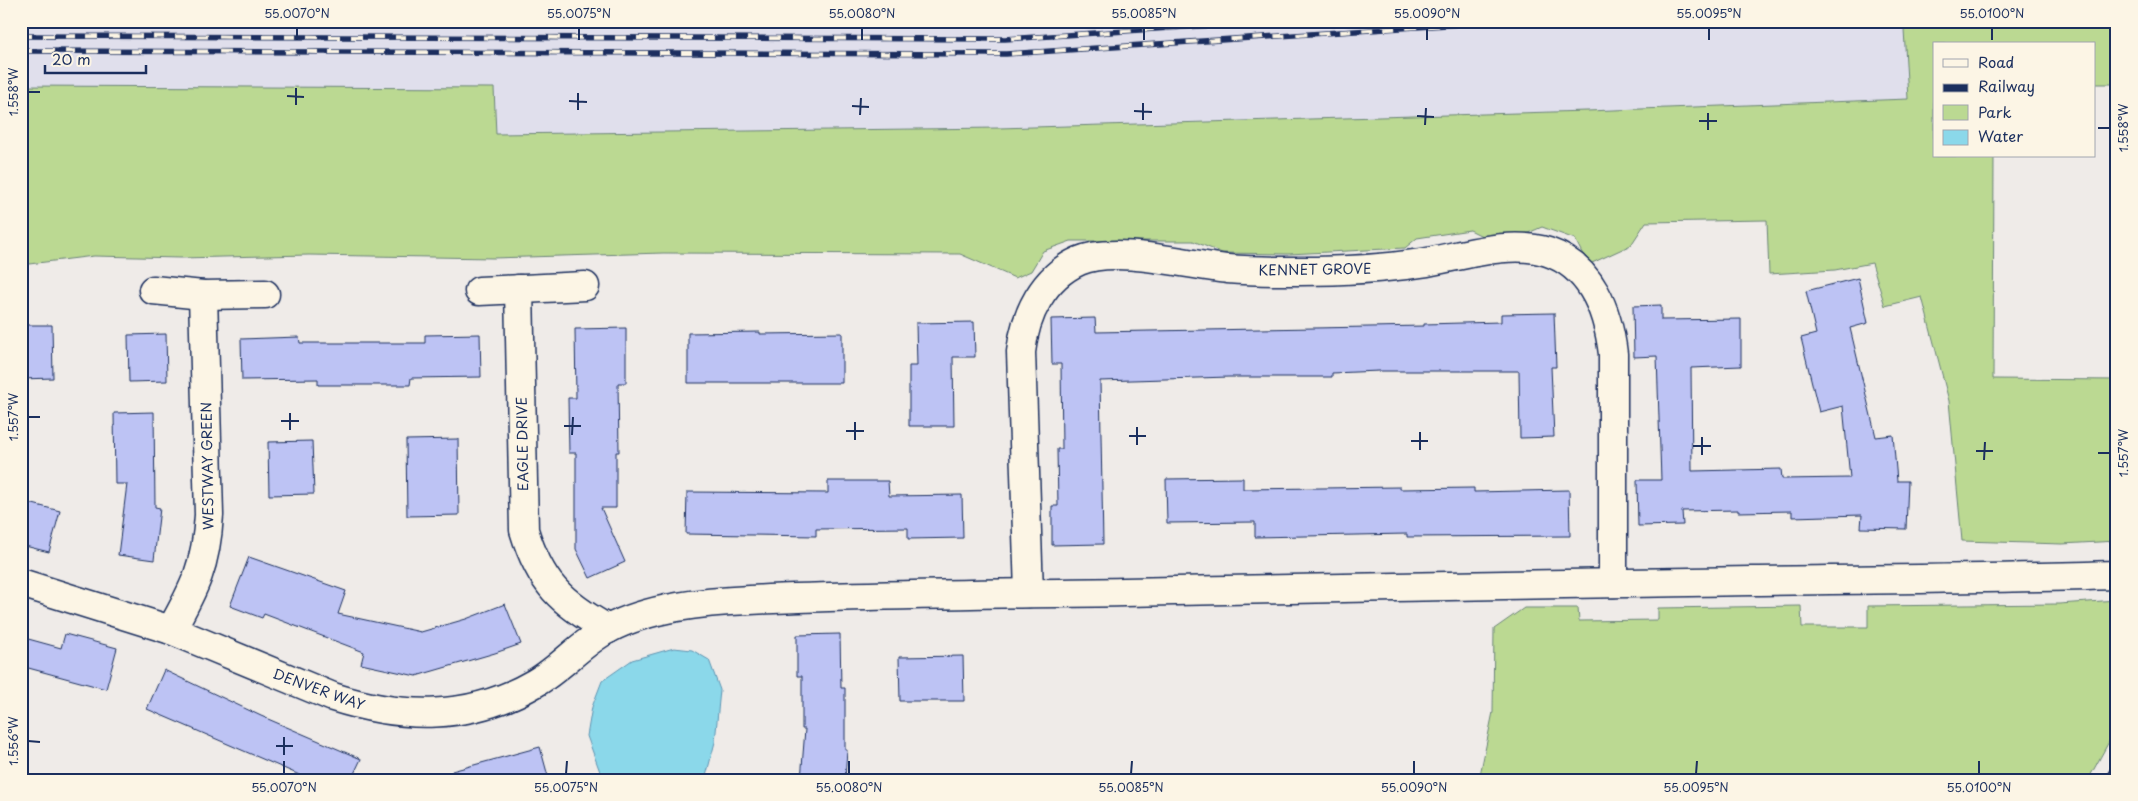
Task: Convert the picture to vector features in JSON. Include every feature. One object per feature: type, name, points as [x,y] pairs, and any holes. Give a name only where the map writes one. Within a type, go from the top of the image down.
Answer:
[{"type":"street","name":"KENNET GROVE","points":[[1029,593],[1021,352],[1023,336],[1028,319],[1037,300],[1060,272],[1079,261],[1096,255],[1117,254],[1231,269],[1316,271],[1420,263],[1513,248],[1531,248],[1548,252],[1570,263],[1594,289],[1611,333],[1613,354],[1613,583]]},
{"type":"street","points":[[479,292],[585,286]]},
{"type":"street","name":"EAGLE DRIVE","points":[[520,289],[524,530],[531,551],[553,589],[578,612],[608,630]]},
{"type":"street","points":[[153,290],[204,295],[264,294]]},
{"type":"street","name":"WESTWAY GREEN","points":[[171,630],[194,587],[203,563],[207,542],[204,295]]},
{"type":"street","name":"DENVER WAY","points":[[21,583],[171,630],[333,697],[360,706],[385,711],[422,714],[454,712],[484,705],[526,687],[558,667],[592,639],[626,621],[666,610],[745,600],[945,594],[2117,575]]},
{"type":"path","points":[[2105,780],[2117,759]]},
{"type":"shaded area","points":[[21,21],[1972,21],[1904,29],[1908,99],[1587,111],[999,128],[496,134],[21,184]]},
{"type":"green space","points":[[1972,21],[2117,21],[2117,84],[2096,84],[2096,42],[1933,42],[1933,158],[1994,158],[1993,379],[2117,380],[2117,541],[2062,544],[1962,541],[1949,401],[1922,297],[1885,306],[1872,263],[1835,270],[1769,274],[1767,220],[1646,222],[1631,245],[1592,263],[1582,253],[1575,239],[1542,227],[1528,233],[1484,237],[1470,230],[1417,238],[1405,248],[1289,254],[1222,253],[1193,241],[1071,241],[1043,251],[1031,271],[1015,278],[960,254],[663,253],[493,258],[309,255],[180,258],[94,256],[21,265],[21,86],[494,88],[496,134],[999,128],[1587,111],[1908,99],[1904,29]]},
{"type":"green space","points":[[2117,600],[2117,727],[2088,780],[1479,780],[1493,712],[1494,629],[1524,608],[1578,608],[1579,621],[1658,620],[1658,608],[1801,606],[1802,627],[1868,627],[1868,606],[2059,604]]},
{"type":"water","points":[[674,648],[692,650],[709,660],[720,690],[715,742],[705,780],[603,780],[587,736],[592,707],[602,681],[632,660]]},
{"type":"building","points":[[1858,278],[1868,323],[1850,328],[1876,437],[1893,435],[1897,481],[1908,481],[1906,529],[1861,528],[1862,515],[1792,517],[1792,511],[1738,512],[1738,510],[1682,511],[1683,525],[1638,526],[1637,480],[1661,480],[1657,356],[1634,357],[1633,306],[1661,305],[1661,320],[1741,319],[1741,366],[1691,368],[1692,471],[1781,469],[1782,479],[1850,478],[1843,406],[1819,412],[1801,338],[1816,334],[1806,291]]},
{"type":"building","points":[[1554,313],[1556,367],[1551,367],[1554,437],[1520,438],[1519,371],[1379,371],[1332,373],[1332,377],[1229,377],[1100,381],[1103,544],[1052,545],[1052,506],[1058,506],[1057,449],[1062,449],[1061,364],[1052,364],[1051,319],[1095,318],[1096,332],[1424,326],[1424,324],[1501,322],[1501,314]]},
{"type":"building","points":[[974,322],[975,357],[953,357],[954,426],[909,426],[909,366],[917,366],[916,323]]},
{"type":"building","points":[[21,325],[52,325],[53,378],[21,379]]},
{"type":"building","points":[[626,328],[626,383],[618,383],[619,452],[616,452],[616,508],[601,508],[625,562],[590,578],[576,549],[576,453],[569,453],[568,398],[576,398],[575,329]]},
{"type":"building","points":[[760,332],[760,334],[842,333],[842,383],[688,383],[688,333]]},
{"type":"building","points":[[166,334],[167,381],[129,382],[128,335]]},
{"type":"building","points":[[480,334],[481,377],[411,378],[410,385],[318,385],[318,379],[242,380],[241,339],[299,337],[300,343],[425,343],[425,335]]},
{"type":"building","points":[[154,412],[155,507],[160,508],[154,560],[118,555],[127,484],[115,484],[114,413]]},
{"type":"building","points":[[458,439],[459,515],[407,516],[406,440]]},
{"type":"building","points":[[312,441],[314,494],[269,495],[268,442]]},
{"type":"building","points":[[1243,478],[1243,489],[1400,487],[1400,489],[1474,488],[1474,492],[1569,490],[1570,536],[1407,537],[1407,534],[1255,537],[1255,522],[1167,523],[1166,479]]},
{"type":"building","points":[[828,481],[888,481],[889,496],[962,495],[963,538],[908,539],[908,528],[816,529],[816,536],[686,534],[687,492],[828,493]]},
{"type":"building","points":[[21,501],[60,511],[49,552],[21,545]]},
{"type":"building","points":[[249,557],[346,591],[338,614],[421,632],[466,619],[505,604],[521,644],[416,676],[361,664],[364,652],[264,614],[262,618],[230,606]]},
{"type":"building","points":[[65,634],[117,648],[106,689],[21,666],[21,637],[61,648]]},
{"type":"building","points":[[840,634],[841,688],[845,688],[845,750],[847,750],[845,780],[801,780],[805,729],[802,729],[802,676],[797,676],[797,635]]},
{"type":"building","points":[[963,656],[964,701],[900,701],[899,657]]},
{"type":"building","points":[[164,670],[261,716],[361,759],[351,780],[311,780],[147,709]]},
{"type":"building","points":[[540,747],[549,780],[453,780],[452,771]]},
{"type":"railway","points":[[21,36],[1005,39],[1274,21]]},
{"type":"railway","points":[[21,51],[1006,54],[1508,21]]}]
